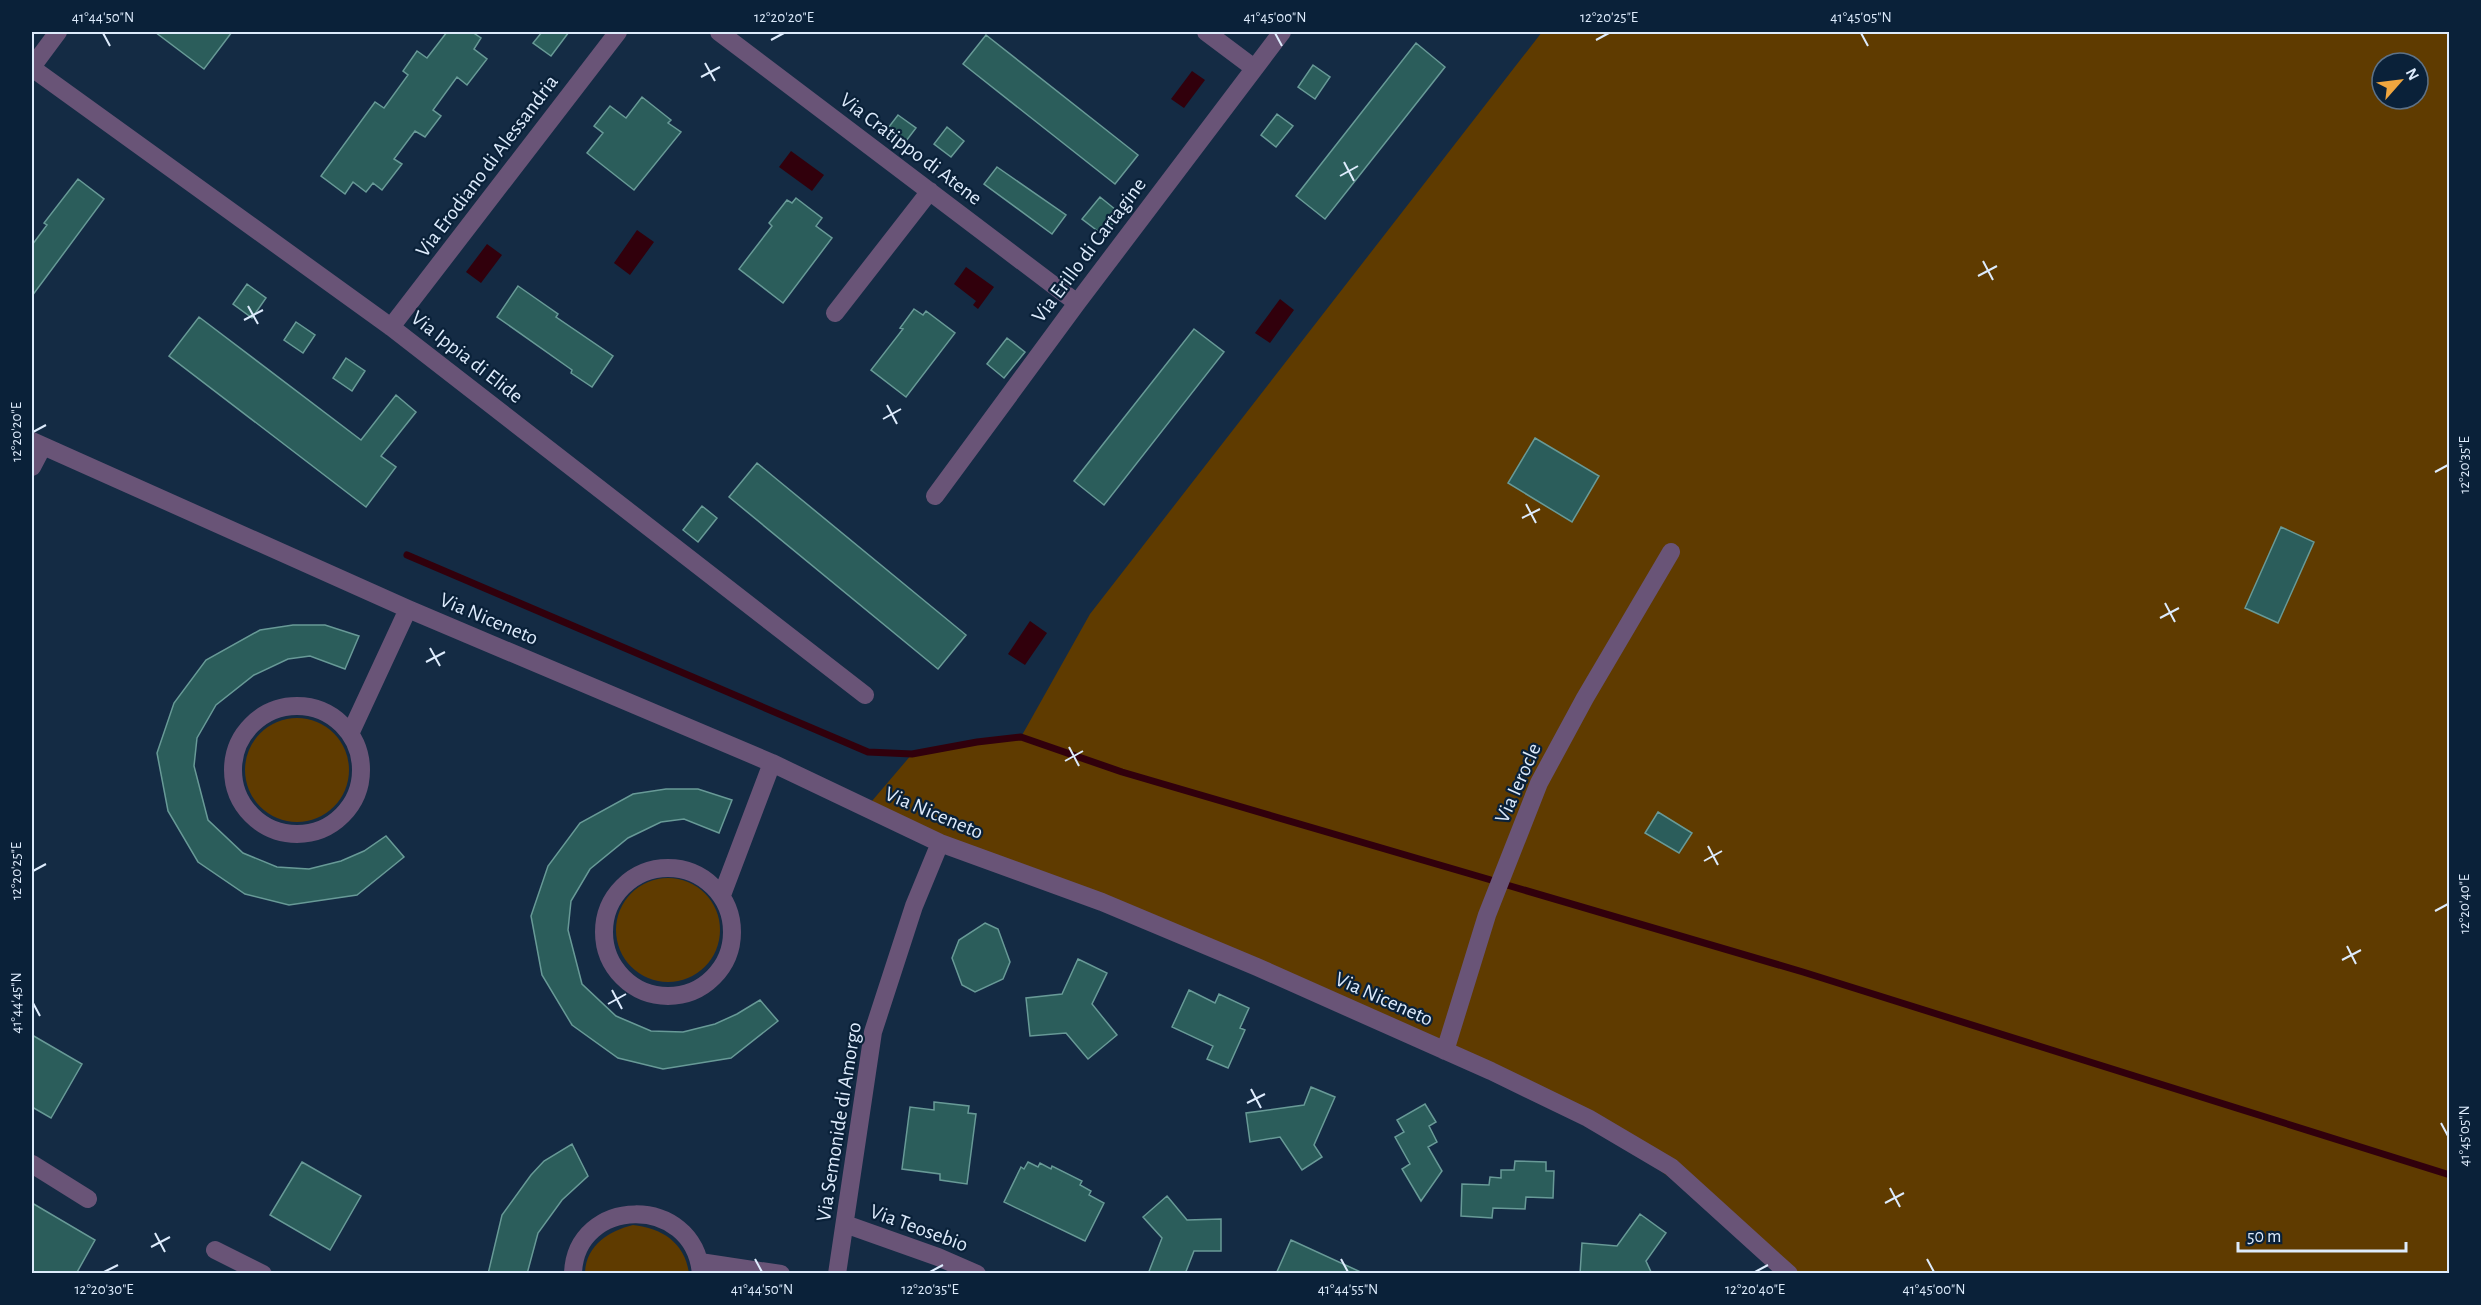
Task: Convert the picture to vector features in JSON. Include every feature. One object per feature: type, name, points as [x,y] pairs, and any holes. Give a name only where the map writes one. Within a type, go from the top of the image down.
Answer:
[{"type":"street","points":[[32,67],[58,32]]},
{"type":"street","name":"Via Erodiano di Alessandria","points":[[392,327],[618,32]]},
{"type":"street","name":"Via Cratippo di Atene","points":[[719,32],[1077,303]]},
{"type":"street","points":[[1206,32],[1254,68]]},
{"type":"street","name":"Via Erillo di Cartagine","points":[[935,496],[1281,32]]},
{"type":"street","name":"Via Ippia di Elide","points":[[32,67],[392,327],[865,695]]},
{"type":"street","points":[[835,313],[930,191]]},
{"type":"street","points":[[32,467],[37,443]]},
{"type":"street","name":"Via Niceneto","points":[[37,443],[408,609],[772,763],[940,843],[1102,902],[1445,1051],[1588,1118],[1671,1167],[1789,1274]]},
{"type":"street","name":"Via Ierocle","points":[[1445,1051],[1487,915],[1539,783],[1585,698],[1671,552]]},
{"type":"street","points":[[350,734],[408,609]]},
{"type":"street","points":[[298,705],[318,709],[336,719],[350,734],[360,754],[362,777],[356,798],[343,817],[324,830],[303,835],[280,833],[260,824],[244,807],[235,789],[232,769],[236,749],[245,731],[260,717],[278,708],[298,705]]},
{"type":"street","points":[[722,895],[708,880],[690,870],[670,867],[650,869],[632,878],[617,892],[607,910],[603,930],[606,950],[615,969],[631,985],[651,994],[674,996],[696,991],[714,978],[721,969],[727,960],[733,938],[731,915],[722,895],[772,763]]},
{"type":"street","name":"Via Semonide di Amorgo","points":[[837,1274],[873,1032],[915,906],[940,843]]},
{"type":"street","points":[[32,1164],[88,1199]]},
{"type":"street","points":[[573,1274],[573,1266],[581,1245],[595,1228],[614,1217],[635,1213],[656,1216],[676,1226],[691,1242],[700,1268],[781,1274]]},
{"type":"street","name":"Via Teosebio","points":[[845,1224],[938,1257],[977,1274]]},
{"type":"street","points":[[214,1250],[263,1274]]},
{"type":"shaded area","points":[[1542,32],[2449,32],[2449,1273],[1789,1273],[1739,1228],[1588,1118],[866,808],[912,754],[977,742],[1021,737],[1090,614]]},
{"type":"shaded area","points":[[1192,71],[1205,80],[1184,108],[1171,99]]},
{"type":"shaded area","points":[[791,151],[824,175],[812,191],[779,167]]},
{"type":"shaded area","points":[[637,230],[654,242],[630,275],[614,263]]},
{"type":"shaded area","points":[[487,244],[502,255],[481,283],[466,272]]},
{"type":"shaded area","points":[[966,267],[994,287],[978,309],[973,305],[976,301],[954,284]]},
{"type":"shaded area","points":[[1280,299],[1294,310],[1270,343],[1255,333]]},
{"type":"shaded area","points":[[1030,621],[1047,633],[1025,665],[1008,654]]},
{"type":"shaded area","points":[[297,718],[317,722],[334,733],[345,750],[349,770],[345,790],[334,807],[317,818],[297,822],[277,818],[260,807],[249,790],[245,770],[249,750],[260,733],[277,722]]},
{"type":"shaded area","points":[[668,878],[688,882],[705,893],[716,910],[720,930],[716,950],[705,967],[688,978],[668,982],[648,978],[631,967],[620,950],[616,930],[620,910],[631,893],[648,882]]},
{"type":"shaded area","points":[[633,1225],[662,1234],[677,1245],[687,1262],[689,1273],[585,1273],[586,1263],[594,1247],[600,1241],[616,1231]]},
{"type":"building","points":[[155,32],[232,32],[204,69]]},
{"type":"building","points":[[447,32],[472,32],[481,38],[474,49],[487,59],[467,85],[457,77],[433,110],[441,116],[425,137],[415,131],[394,159],[402,164],[382,190],[373,183],[366,192],[353,182],[345,194],[321,176],[375,102],[384,108],[408,75],[403,71],[417,51],[427,58]]},
{"type":"building","points":[[542,32],[569,32],[551,56],[533,43]]},
{"type":"building","points":[[986,35],[1138,155],[1115,184],[963,64]]},
{"type":"building","points":[[1416,43],[1445,67],[1325,219],[1296,196]]},
{"type":"building","points":[[1313,65],[1330,77],[1315,99],[1298,87]]},
{"type":"building","points":[[642,97],[671,120],[668,123],[681,132],[634,190],[587,153],[603,133],[594,126],[610,106],[626,118]]},
{"type":"building","points":[[1277,114],[1293,126],[1276,147],[1261,135]]},
{"type":"building","points":[[898,115],[916,128],[903,145],[885,132]]},
{"type":"building","points":[[947,127],[964,141],[951,157],[934,144]]},
{"type":"building","points":[[997,167],[1066,215],[1052,234],[984,184]]},
{"type":"building","points":[[78,179],[104,199],[32,296],[32,245],[47,225],[44,223]]},
{"type":"building","points":[[1100,197],[1121,214],[1103,235],[1082,219]]},
{"type":"building","points":[[796,198],[822,218],[816,226],[832,238],[783,303],[739,269],[772,226],[769,223],[787,200],[792,203]]},
{"type":"building","points":[[247,284],[266,298],[252,318],[233,304]]},
{"type":"building","points":[[518,286],[558,314],[556,317],[613,356],[592,387],[571,373],[572,370],[497,317]]},
{"type":"building","points":[[914,309],[923,315],[926,311],[955,333],[906,397],[871,370],[903,329],[900,328]]},
{"type":"building","points":[[199,317],[361,440],[396,395],[416,412],[381,456],[396,467],[366,507],[169,356]]},
{"type":"building","points":[[296,322],[315,335],[303,353],[284,340]]},
{"type":"building","points":[[1194,329],[1224,352],[1104,505],[1074,481]]},
{"type":"building","points":[[1007,338],[1025,352],[1004,378],[987,364]]},
{"type":"building","points":[[346,358],[365,371],[352,391],[333,378]]},
{"type":"building","points":[[1535,438],[1599,476],[1572,522],[1508,483]]},
{"type":"building","points":[[757,463],[966,635],[938,669],[729,497]]},
{"type":"building","points":[[702,506],[717,518],[698,542],[683,530]]},
{"type":"building","points":[[2281,527],[2314,542],[2278,623],[2245,608]]},
{"type":"building","points":[[293,625],[325,625],[359,636],[345,669],[310,656],[288,659],[254,675],[216,705],[197,738],[194,766],[208,820],[243,853],[277,867],[309,869],[341,861],[364,851],[386,836],[404,857],[357,895],[289,905],[245,894],[198,862],[168,811],[157,753],[174,703],[206,660],[260,630]]},
{"type":"building","points":[[666,789],[698,789],[732,800],[719,833],[684,819],[661,822],[628,838],[590,869],[571,901],[568,930],[582,984],[616,1016],[651,1031],[683,1032],[715,1024],[760,1000],[778,1021],[731,1058],[663,1069],[618,1058],[572,1025],[542,975],[531,916],[548,866],[580,823],[633,794]]},
{"type":"building","points":[[1658,812],[1692,833],[1679,853],[1645,833]]},
{"type":"building","points":[[985,923],[998,929],[1010,962],[1003,979],[975,992],[962,985],[952,958],[959,940]]},
{"type":"building","points":[[1078,959],[1107,973],[1092,1004],[1117,1035],[1088,1059],[1066,1033],[1030,1036],[1026,998],[1062,994]]},
{"type":"building","points":[[1189,990],[1215,1003],[1219,994],[1249,1008],[1240,1028],[1245,1030],[1228,1068],[1207,1059],[1213,1046],[1172,1027]]},
{"type":"building","points":[[32,1035],[82,1064],[51,1118],[32,1107]]},
{"type":"building","points":[[1311,1087],[1335,1097],[1314,1145],[1322,1157],[1302,1170],[1280,1137],[1250,1142],[1246,1113],[1304,1105]]},
{"type":"building","points":[[934,1102],[969,1106],[968,1113],[976,1114],[967,1184],[940,1180],[940,1174],[902,1169],[910,1107],[934,1110]]},
{"type":"building","points":[[1425,1104],[1436,1122],[1429,1126],[1437,1142],[1428,1147],[1442,1171],[1421,1201],[1402,1169],[1410,1164],[1395,1137],[1404,1132],[1397,1120]]},
{"type":"building","points":[[572,1144],[588,1176],[562,1200],[538,1233],[527,1274],[488,1274],[502,1215],[544,1161]]},
{"type":"building","points":[[1515,1161],[1546,1162],[1546,1171],[1554,1171],[1553,1198],[1526,1197],[1525,1209],[1493,1208],[1492,1218],[1461,1216],[1462,1184],[1489,1185],[1490,1177],[1501,1178],[1501,1170],[1514,1170]]},
{"type":"building","points":[[302,1162],[361,1196],[330,1250],[270,1215]]},
{"type":"building","points":[[1028,1162],[1038,1167],[1040,1163],[1051,1169],[1052,1166],[1082,1181],[1080,1185],[1091,1191],[1089,1195],[1104,1203],[1085,1241],[1004,1202],[1021,1167],[1024,1169]]},
{"type":"building","points":[[1167,1196],[1187,1220],[1221,1219],[1221,1251],[1194,1251],[1185,1274],[1148,1274],[1162,1238],[1143,1217]]},
{"type":"building","points":[[32,1203],[95,1240],[76,1274],[32,1274]]},
{"type":"building","points":[[1640,1214],[1666,1233],[1646,1261],[1652,1274],[1580,1274],[1582,1243],[1617,1246]]},
{"type":"building","points":[[1291,1240],[1365,1274],[1276,1274]]},
{"type":"waterway","points":[[407,555],[868,752],[912,754],[977,742],[1021,737],[1122,772],[1491,880]]},
{"type":"waterway","points":[[1507,885],[1803,972],[2450,1175]]}]
